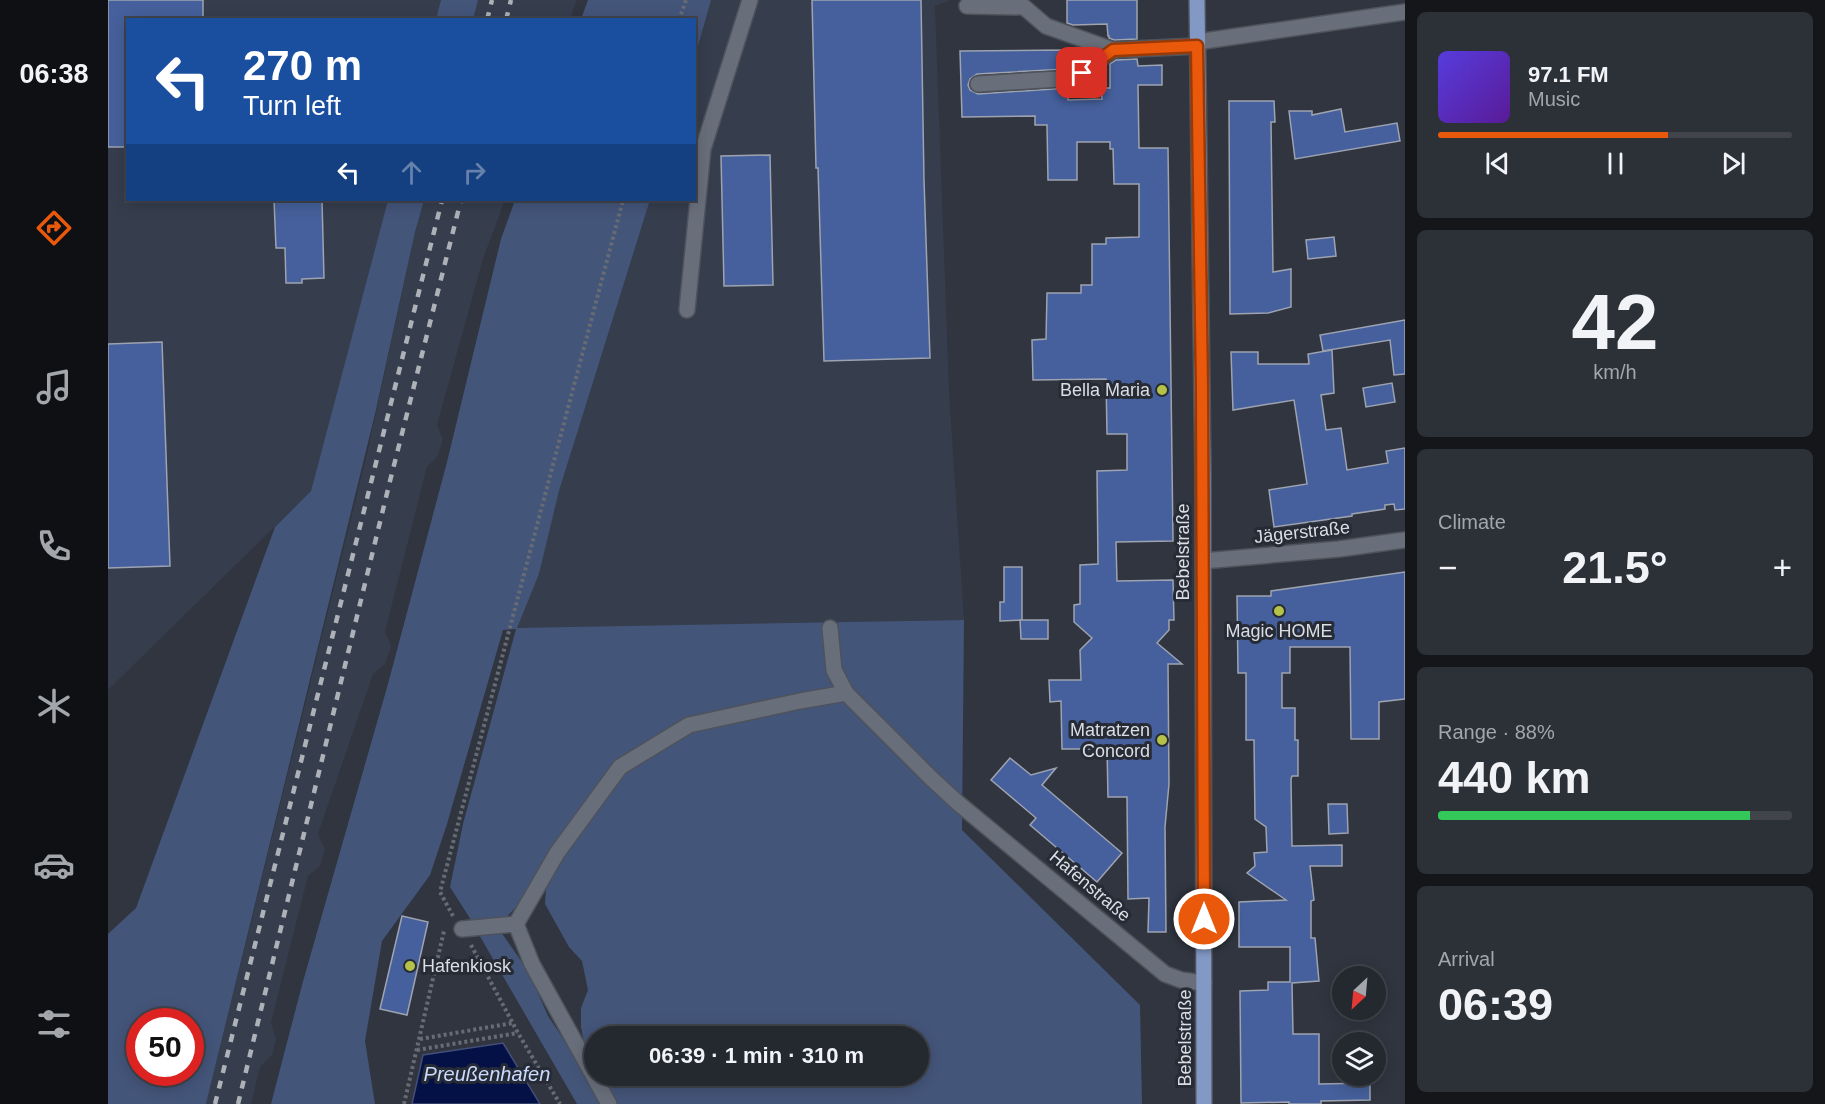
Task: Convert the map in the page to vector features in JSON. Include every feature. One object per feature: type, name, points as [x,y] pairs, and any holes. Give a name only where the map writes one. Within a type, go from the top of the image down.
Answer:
[{"type":"main road","name":"Bebelstraße","points":[[1197,0],[1202,398],[1204,1104]]},
{"type":"street","points":[[687,310],[703,149],[750,0]]},
{"type":"street","points":[[967,6],[1024,7],[1046,26],[1113,50],[1197,44],[1405,12]]},
{"type":"street","points":[[978,84],[1074,78],[1113,50]]},
{"type":"street","name":"Jägerstraße","points":[[1203,561],[1338,549],[1405,540]]},
{"type":"street","points":[[516,924],[557,853],[620,767],[689,725],[846,693],[834,670],[830,628]]},
{"type":"street","name":"Hafenstraße","points":[[846,693],[958,803],[1165,974],[1181,980],[1204,983]]},
{"type":"street","points":[[462,929],[516,924]]},
{"type":"street","points":[[516,924],[532,964],[609,1104]]},
{"type":"path","points":[[680,18],[686,0]]},
{"type":"path","points":[[560,1104],[440,892],[623,201]]},
{"type":"path","points":[[404,1104],[449,910]]},
{"type":"path","points":[[420,1039],[513,1023]]},
{"type":"path","points":[[417,1050],[518,1033]]},
{"type":"shaded area","points":[[108,0],[441,0],[436,18],[126,18],[126,201],[388,201],[311,491],[108,690]]},
{"type":"shaded area","points":[[441,0],[478,0],[473,18],[436,18]]},
{"type":"shaded area","points":[[476,0],[577,0],[570,18],[472,18]]},
{"type":"shaded area","points":[[588,0],[711,0],[696,53],[696,18],[581,18]]},
{"type":"shaded area","points":[[711,0],[951,0],[935,6],[949,391],[964,620],[516,629],[539,574],[559,491],[650,201],[696,201],[696,53]]},
{"type":"shaded area","points":[[388,201],[424,201],[375,414],[206,1104],[108,1104],[108,934],[136,908],[275,527],[311,491]]},
{"type":"shaded area","points":[[423,201],[505,201],[483,259],[437,425],[443,439],[438,456],[427,467],[385,632],[391,646],[385,664],[373,674],[318,834],[325,850],[320,866],[308,876],[271,1023],[276,1039],[272,1055],[260,1067],[251,1104],[206,1104],[367,454]]},
{"type":"shaded area","points":[[515,201],[650,201],[559,491],[539,574],[517,628],[964,620],[962,830],[1140,1005],[1142,1104],[618,1104],[607,1086],[929,1086],[929,1026],[584,1026],[584,1043],[581,1008],[588,990],[582,961],[569,947],[545,904],[546,889],[540,869],[512,912],[496,921],[471,920],[450,887],[463,824],[516,629],[503,630],[430,875],[382,941],[365,1041],[375,1104],[271,1104],[447,462],[501,239]]},
{"type":"shaded area","points":[[501,932],[528,971],[548,1016],[584,1074],[584,1086],[591,1086],[601,1104],[577,1104],[478,933]]},
{"type":"water","name":"Preußenhafen","points":[[503,1043],[540,1104],[412,1104],[423,1055]]},
{"type":"building","points":[[108,0],[203,0],[203,18],[126,18],[126,147],[108,147]]},
{"type":"building","points":[[812,0],[921,0],[930,358],[824,361]]},
{"type":"building","points":[[1067,0],[1137,0],[1137,39],[1114,40],[1109,38],[1107,24],[1073,25],[1067,23]]},
{"type":"building","points":[[1067,50],[1067,69],[977,74],[970,79],[968,85],[970,90],[978,94],[1068,88],[1068,100],[1102,99],[1101,88],[1110,88],[1110,64],[1116,60],[1137,59],[1138,66],[1162,65],[1162,85],[1138,85],[1139,148],[1168,148],[1173,541],[1116,542],[1117,581],[1173,580],[1174,620],[1169,620],[1169,630],[1157,643],[1182,664],[1168,664],[1169,784],[1165,827],[1166,932],[1148,932],[1149,898],[1128,899],[1127,797],[1108,797],[1107,749],[1062,749],[1061,701],[1050,702],[1049,680],[1081,680],[1080,650],[1092,638],[1074,622],[1074,605],[1080,604],[1080,565],[1098,564],[1097,471],[1127,470],[1127,434],[1107,434],[1106,379],[1033,380],[1032,340],[1046,339],[1047,293],[1081,293],[1081,285],[1092,285],[1092,244],[1106,244],[1106,238],[1139,237],[1139,184],[1114,184],[1113,149],[1110,149],[1110,142],[1077,142],[1077,180],[1048,180],[1047,125],[1035,125],[1035,116],[962,117],[960,51]]},
{"type":"building","points":[[1229,101],[1274,101],[1275,122],[1271,122],[1273,272],[1291,269],[1291,307],[1268,313],[1230,314]]},
{"type":"building","points":[[1341,109],[1345,132],[1397,123],[1400,141],[1295,159],[1289,111],[1312,111],[1312,115]]},
{"type":"building","points":[[770,155],[773,285],[724,286],[721,156]]},
{"type":"building","points":[[274,201],[322,201],[324,278],[302,279],[302,283],[286,283],[285,248],[276,248]]},
{"type":"building","points":[[1334,237],[1336,256],[1308,259],[1306,240]]},
{"type":"building","points":[[1405,320],[1405,374],[1394,375],[1390,340],[1323,351],[1320,335]]},
{"type":"building","points":[[162,342],[170,566],[108,568],[108,344]]},
{"type":"building","points":[[1332,350],[1334,393],[1321,395],[1326,430],[1341,428],[1347,470],[1388,463],[1386,451],[1405,448],[1405,509],[1395,510],[1394,504],[1385,505],[1385,509],[1352,514],[1352,516],[1274,527],[1269,490],[1307,484],[1294,400],[1233,410],[1231,352],[1258,352],[1258,364],[1309,364],[1308,354]]},
{"type":"building","points":[[1392,383],[1395,402],[1366,407],[1363,388]]},
{"type":"building","points":[[1004,567],[1022,567],[1022,620],[1000,621],[1000,602],[1004,602]]},
{"type":"building","points":[[1405,572],[1405,699],[1379,702],[1379,739],[1351,739],[1350,647],[1290,647],[1290,673],[1282,673],[1282,708],[1295,708],[1295,740],[1298,740],[1298,776],[1292,776],[1291,779],[1292,846],[1342,845],[1342,866],[1310,866],[1314,900],[1311,901],[1311,938],[1315,938],[1319,981],[1292,983],[1293,1034],[1319,1034],[1319,1084],[1370,1086],[1370,1100],[1321,1101],[1321,1104],[1241,1103],[1240,991],[1268,990],[1268,982],[1290,982],[1290,947],[1239,947],[1239,902],[1286,900],[1247,873],[1255,866],[1254,853],[1267,852],[1266,827],[1255,819],[1254,740],[1246,740],[1246,673],[1238,673],[1237,596],[1271,596],[1271,591]]},
{"type":"building","points":[[1020,620],[1048,620],[1048,639],[1021,639]]},
{"type":"building","points":[[1010,758],[1031,775],[1056,768],[1042,785],[1122,853],[1097,882],[1030,825],[1036,818],[991,780]]},
{"type":"building","points":[[1328,804],[1347,804],[1348,833],[1329,834]]},
{"type":"building","points":[[402,916],[428,922],[407,1015],[380,1009]]},
{"type":"railway","points":[[488,18],[492,0]]},
{"type":"railway","points":[[506,18],[511,0]]},
{"type":"railway","points":[[215,1104],[442,201]]},
{"type":"railway","points":[[238,1104],[461,201]]},
{"type":"place","name":"Bella Maria","points":[[1162,390]]},
{"type":"place","name":"Magic HOME","points":[[1279,611]]},
{"type":"place","name":"Matratzen Concord","points":[[1162,740]]},
{"type":"place","name":"Hafenkiosk","points":[[410,966]]},
{"type":"route","points":[[1082,73],[1113,50],[1197,46],[1202,387],[1204,919]]}]
